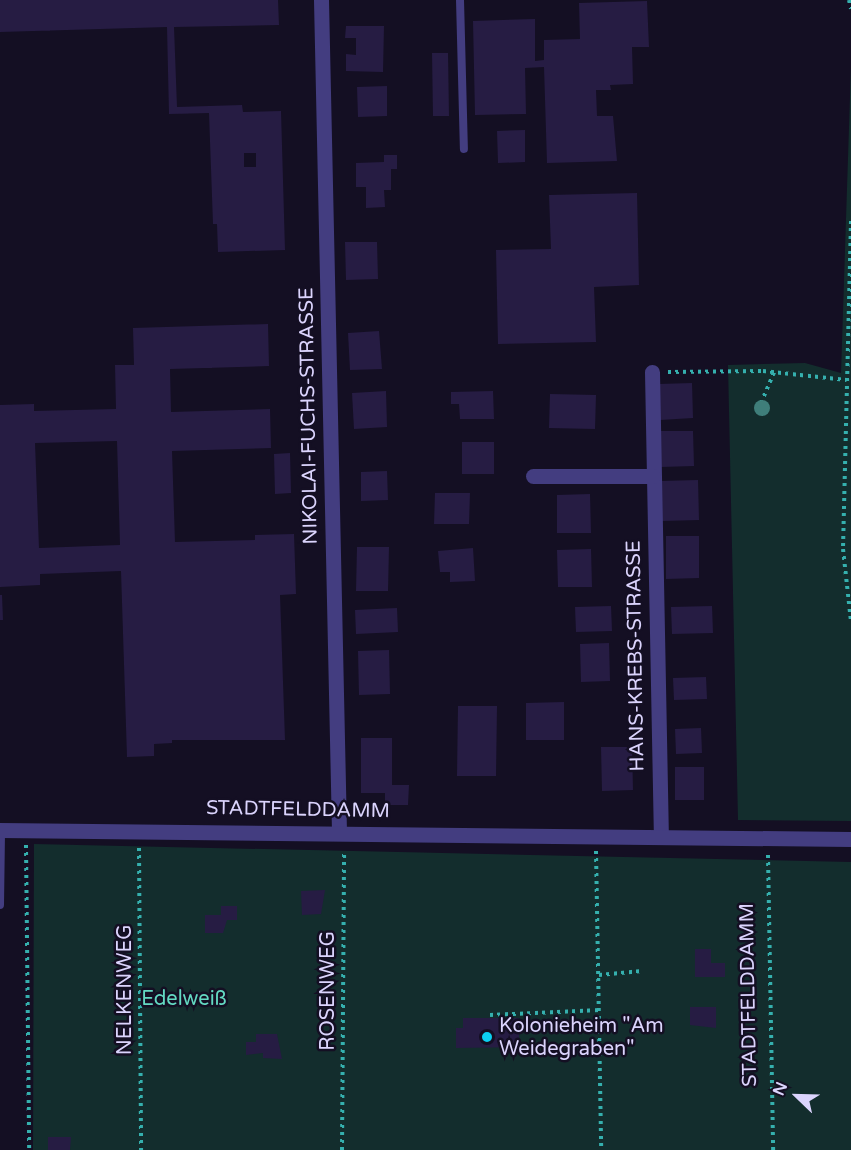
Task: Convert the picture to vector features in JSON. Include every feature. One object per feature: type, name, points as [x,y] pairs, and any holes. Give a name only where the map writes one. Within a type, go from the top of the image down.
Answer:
[{"type":"street","name":"NIKOLAI-FUCHS-STRASSE","points":[[321,0],[342,831]]},
{"type":"street","name":"HANS-KREBS-STRASSE","points":[[652,372],[661,836]]},
{"type":"street","points":[[533,476],[653,476]]},
{"type":"street","name":"STADTFELDDAMM","points":[[1,830],[342,831],[851,839]]},
{"type":"lane","points":[[460,0],[464,149]]},
{"type":"lane","points":[[0,905],[1,830]]},
{"type":"path","points":[[849,0],[851,9]]},
{"type":"path","points":[[851,221],[843,549],[851,621]]},
{"type":"path","points":[[652,372],[774,372],[847,380]]},
{"type":"path","points":[[761,403],[774,372]]},
{"type":"path","points":[[26,829],[29,1150]]},
{"type":"path","name":"NELKENWEG","points":[[139,829],[141,1150]]},
{"type":"path","name":"ROSENWEG","points":[[342,831],[342,1150]]},
{"type":"path","points":[[596,834],[601,1150]]},
{"type":"path","name":"STADTFELDDAMM","points":[[768,839],[773,1150]]},
{"type":"path","points":[[599,975],[642,970]]},
{"type":"path","points":[[490,1015],[600,1010]]},
{"type":"green space","points":[[851,66],[851,821],[738,820],[728,365],[805,363],[841,373]]},
{"type":"green space","name":"Edelweiß","points":[[34,844],[851,862],[851,1150],[33,1150]]},
{"type":"building","points":[[0,0],[278,0],[279,25],[174,27],[177,107],[242,105],[243,112],[281,111],[285,250],[218,252],[217,224],[213,224],[209,113],[169,114],[167,27],[0,32]],"holes":[[[244,153],[256,153],[256,167],[244,167]]]},
{"type":"building","points":[[647,1],[649,47],[632,47],[633,84],[610,85],[611,90],[596,90],[597,116],[613,116],[617,161],[547,163],[544,67],[525,68],[526,114],[475,115],[473,21],[535,19],[535,61],[544,60],[544,40],[580,39],[579,3]]},
{"type":"building","points":[[346,26],[384,26],[383,72],[346,71],[346,54],[356,55],[356,38],[345,38]]},
{"type":"building","points":[[432,53],[448,53],[449,116],[433,116]]},
{"type":"building","points":[[387,86],[387,116],[358,117],[357,87]]},
{"type":"building","points":[[525,130],[525,162],[498,163],[497,131]]},
{"type":"building","points":[[384,155],[397,155],[397,169],[391,169],[391,190],[384,190],[385,207],[366,208],[366,187],[356,187],[356,163],[384,162]]},
{"type":"building","points":[[637,193],[639,285],[594,287],[596,342],[498,344],[496,250],[551,249],[549,195]]},
{"type":"building","points":[[345,242],[377,242],[378,279],[346,280]]},
{"type":"building","points":[[268,324],[269,366],[170,369],[171,412],[270,409],[271,448],[172,451],[175,542],[255,540],[255,535],[294,534],[296,594],[280,595],[285,740],[172,740],[172,743],[154,744],[154,756],[127,757],[121,571],[40,574],[40,585],[0,587],[0,405],[34,404],[34,411],[116,409],[115,365],[134,365],[133,328]],"holes":[[[117,441],[120,545],[39,548],[35,443]]]},
{"type":"building","points":[[379,331],[382,369],[350,370],[348,333]]},
{"type":"building","points":[[692,383],[693,418],[660,420],[659,384]]},
{"type":"building","points":[[386,391],[387,427],[354,429],[352,393]]},
{"type":"building","points":[[493,391],[494,419],[460,419],[459,404],[451,404],[451,392]]},
{"type":"building","points":[[550,394],[596,395],[595,429],[549,428]]},
{"type":"building","points":[[660,431],[693,431],[694,466],[661,467]]},
{"type":"building","points":[[462,442],[494,442],[494,474],[462,474]]},
{"type":"building","points":[[290,453],[291,493],[275,494],[274,454]]},
{"type":"building","points":[[387,471],[388,500],[361,501],[361,472]]},
{"type":"building","points":[[698,480],[699,520],[662,521],[661,481]]},
{"type":"building","points":[[435,493],[470,493],[469,524],[434,524]]},
{"type":"building","points":[[590,494],[591,533],[557,533],[557,495]]},
{"type":"building","points":[[666,536],[699,536],[699,578],[666,579]]},
{"type":"building","points":[[357,547],[389,547],[388,591],[356,591]]},
{"type":"building","points":[[473,548],[475,581],[450,582],[450,572],[440,572],[438,551]]},
{"type":"building","points":[[591,549],[592,587],[558,587],[557,550]]},
{"type":"building","points":[[0,595],[2,595],[3,620],[0,620]]},
{"type":"building","points":[[611,606],[612,631],[576,632],[575,607]]},
{"type":"building","points":[[712,606],[713,633],[672,634],[671,607]]},
{"type":"building","points":[[397,608],[398,632],[356,634],[355,610]]},
{"type":"building","points":[[609,643],[610,681],[581,682],[580,644]]},
{"type":"building","points":[[389,650],[390,694],[359,695],[358,651]]},
{"type":"building","points":[[706,677],[707,699],[674,700],[673,678]]},
{"type":"building","points":[[564,702],[564,740],[526,740],[526,703]]},
{"type":"building","points":[[458,706],[497,706],[496,776],[457,776]]},
{"type":"building","points":[[701,728],[702,753],[676,754],[675,729]]},
{"type":"building","points":[[361,738],[392,738],[392,785],[409,785],[408,805],[385,805],[385,793],[361,793]]},
{"type":"building","points":[[601,747],[632,747],[633,790],[602,791]]},
{"type":"building","points":[[675,767],[704,767],[704,800],[675,800]]},
{"type":"building","points":[[325,890],[321,914],[302,915],[301,891]]},
{"type":"building","points":[[221,906],[237,906],[237,920],[227,920],[223,933],[205,933],[205,915],[221,915]]},
{"type":"building","points":[[695,949],[711,949],[711,963],[725,963],[725,977],[695,977]]},
{"type":"building","points":[[690,1007],[716,1007],[716,1028],[690,1025]]},
{"type":"building","name":"Kolonieheim \"Am Weidegraben\"","points":[[463,1018],[519,1018],[519,1047],[456,1048],[456,1028],[463,1028]]},
{"type":"building","points":[[256,1034],[277,1034],[282,1059],[263,1058],[263,1053],[246,1055],[246,1042],[256,1042]]},
{"type":"building","points":[[48,1137],[71,1137],[70,1150],[48,1150]]},
{"type":"place","name":"Kolonieheim \"Am Weidegraben\"","points":[[487,1037]]}]
